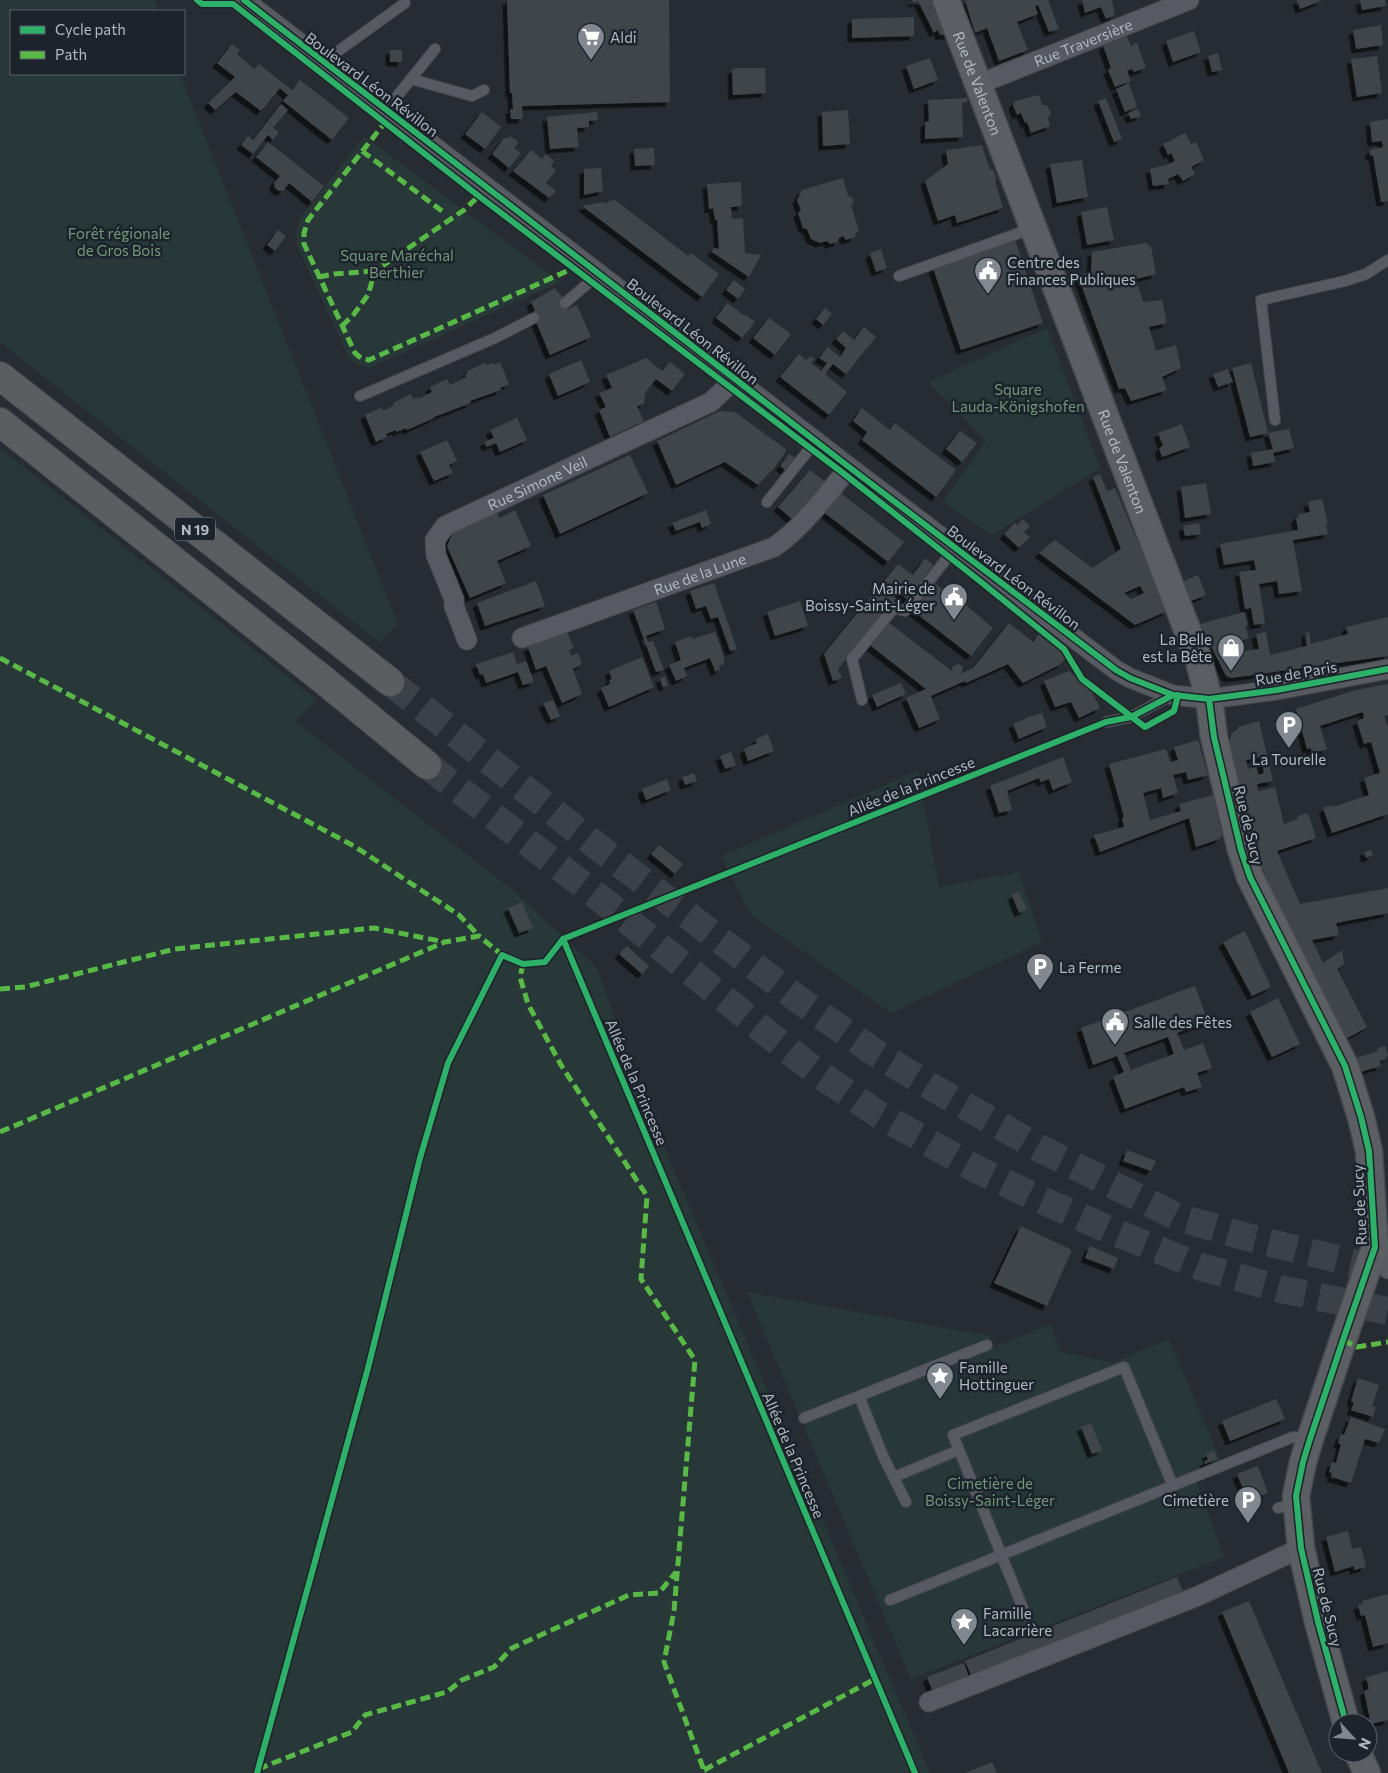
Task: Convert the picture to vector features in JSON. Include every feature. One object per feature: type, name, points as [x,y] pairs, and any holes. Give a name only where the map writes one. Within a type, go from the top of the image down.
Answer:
[{"type":"highway","name":"N 19","points":[[0,376],[390,682]]},
{"type":"highway","name":"N 19","points":[[0,422],[427,765]]},
{"type":"main road","name":"Rue de Valenton","points":[[946,0],[1190,636],[1209,699]]},
{"type":"main road","name":"Rue de Sucy","points":[[1209,699],[1214,737],[1240,850],[1250,877],[1351,1081],[1369,1151],[1384,1254],[1342,1340],[1303,1462],[1296,1496],[1287,1506],[1301,1548],[1318,1622],[1343,1713]]},
{"type":"street","name":"Boulevard Léon Révillon","points":[[244,0],[953,547],[1116,670],[1130,678],[1173,695]]},
{"type":"street","name":"Rue Traversière","points":[[979,84],[1189,0]]},
{"type":"street","name":"Rue Simone Veil","points":[[467,640],[454,606],[454,598],[436,555],[435,540],[444,526],[711,402],[735,379]]},
{"type":"street","name":"Rue de la Lune","points":[[522,638],[774,547],[800,525],[849,467]]},
{"type":"street","name":"Rue de Paris","points":[[1173,695],[1209,699],[1277,690],[1388,669]]},
{"type":"street","points":[[929,1702],[1198,1596],[1301,1548]]},
{"type":"lane","points":[[323,62],[406,1]]},
{"type":"lane","points":[[386,110],[435,49]]},
{"type":"lane","points":[[411,79],[472,96],[484,90]]},
{"type":"lane","points":[[899,276],[1034,227]]},
{"type":"lane","points":[[1275,420],[1262,300],[1345,281],[1366,274],[1388,260]]},
{"type":"lane","points":[[565,303],[599,274]]},
{"type":"lane","points":[[360,396],[495,338],[534,318]]},
{"type":"lane","points":[[767,502],[816,441]]},
{"type":"lane","points":[[862,700],[852,660],[894,608],[905,611],[948,557],[953,547]]},
{"type":"lane","points":[[1106,722],[1131,717],[1173,695]]},
{"type":"lane","points":[[804,1418],[987,1345]]},
{"type":"lane","points":[[1026,1616],[953,1435],[1124,1367],[1172,1486]]},
{"type":"lane","points":[[859,1396],[883,1456],[906,1502]]},
{"type":"lane","points":[[890,1600],[1293,1437],[1310,1439]]},
{"type":"lane","points":[[894,1478],[959,1450]]},
{"type":"green space","name":"Forêt régionale de Gros Bois","points":[[0,0],[155,0],[158,10],[10,10],[10,75],[180,75],[398,624],[379,642],[0,342]]},
{"type":"green space","name":"Square Maréchal Berthier","points":[[364,136],[560,282],[369,368],[357,364],[349,358],[297,246],[296,232],[301,217]]},
{"type":"green space","name":"Square Lauda-Königshofen","points":[[1047,328],[1100,468],[992,535],[943,502],[986,441],[928,382]]},
{"type":"green space","points":[[0,448],[317,700],[295,721],[513,890],[597,968],[645,1102],[930,1773],[0,1773]]},
{"type":"green space","points":[[918,771],[939,887],[1019,872],[1042,942],[891,1013],[750,914],[721,856]]},
{"type":"green space","name":"Cimetière de Boissy-Saint-Léger","points":[[747,1292],[990,1336],[993,1347],[1050,1324],[1061,1352],[1113,1363],[1169,1339],[1220,1459],[1193,1472],[1224,1557],[911,1679]]},
{"type":"building","name":"Aldi","points":[[507,0],[669,0],[670,102],[522,106],[523,119],[511,119],[510,109],[513,109],[512,93],[510,93]]},
{"type":"building","points":[[912,0],[932,0],[950,35],[940,35],[938,30],[934,33],[918,1],[914,3]]},
{"type":"building","points":[[965,0],[1048,0],[1059,29],[1049,32],[1038,5],[1035,6],[1038,14],[1017,22],[1028,50],[999,61],[987,28],[975,33]]},
{"type":"building","points":[[1082,0],[1112,0],[1115,15],[1106,19],[1101,7],[1085,13]]},
{"type":"building","points":[[1297,0],[1323,0],[1300,9]]},
{"type":"building","points":[[1360,0],[1385,0],[1386,6],[1362,10]]},
{"type":"building","points":[[914,17],[914,36],[852,38],[852,19]]},
{"type":"building","points":[[1381,25],[1383,45],[1356,49],[1353,30]]},
{"type":"building","points":[[1194,31],[1201,52],[1173,62],[1166,41]]},
{"type":"building","points":[[1127,36],[1131,46],[1137,43],[1146,68],[1134,72],[1132,69],[1127,71],[1131,81],[1115,87],[1108,70],[1111,68],[1103,45]]},
{"type":"building","points":[[232,44],[240,50],[237,54],[254,69],[259,64],[292,90],[300,80],[349,118],[332,140],[283,101],[288,95],[280,88],[261,111],[236,92],[215,110],[208,103],[235,77],[217,63]]},
{"type":"building","points":[[390,50],[402,50],[402,62],[390,62]]},
{"type":"building","points":[[1218,53],[1222,70],[1212,72],[1208,56]]},
{"type":"building","points":[[1377,56],[1382,93],[1357,97],[1351,59]]},
{"type":"building","points":[[930,58],[938,80],[914,89],[906,66]]},
{"type":"building","points":[[765,68],[766,93],[733,95],[732,69]]},
{"type":"building","points":[[1129,83],[1137,107],[1125,112],[1116,89]]},
{"type":"building","points":[[1039,95],[1042,105],[1047,105],[1051,114],[1048,118],[1050,126],[1031,133],[1027,122],[1025,123],[1021,113],[1017,115],[1013,105],[1015,101]]},
{"type":"building","points":[[967,98],[967,102],[962,103],[963,137],[925,139],[925,122],[929,121],[928,100]]},
{"type":"building","points":[[1106,98],[1122,139],[1114,142],[1098,101]]},
{"type":"building","points":[[281,104],[288,110],[273,128],[279,132],[273,140],[268,135],[253,154],[241,145],[248,136],[253,140]]},
{"type":"building","points":[[1138,109],[1141,116],[1131,119],[1128,113]]},
{"type":"building","points":[[848,110],[850,144],[823,146],[822,112]]},
{"type":"building","points":[[482,112],[501,127],[485,149],[465,134]]},
{"type":"building","points":[[597,112],[598,120],[589,121],[589,127],[577,128],[579,147],[550,149],[547,117]]},
{"type":"building","points":[[1388,119],[1388,201],[1381,202],[1373,155],[1370,156],[1370,150],[1383,147],[1382,141],[1372,142],[1370,122]]},
{"type":"building","points":[[1185,133],[1191,144],[1196,142],[1204,160],[1191,167],[1195,174],[1183,181],[1178,174],[1168,179],[1169,184],[1153,186],[1150,169],[1175,161],[1171,153],[1168,155],[1163,144]]},
{"type":"building","points":[[510,136],[519,142],[514,148],[521,153],[509,168],[492,154],[504,138]]},
{"type":"building","points":[[268,142],[324,186],[312,202],[289,183],[283,191],[275,188],[274,183],[280,176],[256,157]]},
{"type":"building","points":[[982,145],[990,170],[992,169],[995,174],[995,182],[1003,208],[957,223],[955,215],[938,221],[925,181],[948,164],[946,150]]},
{"type":"building","points":[[654,148],[655,165],[635,166],[634,149]]},
{"type":"building","points":[[531,150],[542,159],[546,154],[554,161],[551,166],[556,170],[546,183],[556,191],[549,198],[513,171]]},
{"type":"building","points":[[1082,160],[1088,197],[1057,203],[1050,164]]},
{"type":"building","points":[[601,168],[603,191],[584,195],[584,169]]},
{"type":"building","points":[[843,178],[848,196],[852,197],[854,202],[851,205],[859,231],[856,232],[855,237],[846,240],[843,236],[839,238],[838,242],[830,244],[827,241],[820,243],[811,239],[807,229],[803,228],[798,213],[801,210],[797,200],[802,190]]},
{"type":"building","points":[[741,182],[742,206],[731,207],[732,219],[743,218],[745,253],[761,255],[749,277],[712,252],[714,248],[719,249],[717,220],[715,220],[713,208],[709,209],[707,184]]},
{"type":"building","points":[[615,200],[688,256],[691,253],[719,274],[702,297],[582,206],[603,202],[606,204],[609,201]]},
{"type":"building","points":[[1107,207],[1114,240],[1087,245],[1081,212]]},
{"type":"building","points":[[278,230],[286,236],[275,251],[267,245]]},
{"type":"building","name":"Centre des Finances Publiques","points":[[1015,240],[1043,323],[961,350],[933,268]]},
{"type":"building","points":[[1145,243],[1151,246],[1156,274],[1136,279],[1143,302],[1162,300],[1167,323],[1149,327],[1156,351],[1176,345],[1181,368],[1162,377],[1167,390],[1131,401],[1125,388],[1119,389],[1078,276],[1091,272],[1092,252]]},
{"type":"building","points":[[881,249],[887,268],[876,272],[870,254]]},
{"type":"building","points":[[734,280],[745,289],[738,299],[726,290]]},
{"type":"building","points":[[555,288],[563,298],[568,309],[577,305],[591,337],[550,355],[532,312],[535,311],[531,302]]},
{"type":"building","points":[[727,303],[755,322],[742,338],[716,318]]},
{"type":"building","points":[[825,308],[832,314],[823,325],[816,319]]},
{"type":"building","points":[[769,318],[791,334],[775,355],[753,338]]},
{"type":"building","points":[[864,327],[876,337],[846,374],[833,364],[825,374],[847,392],[829,415],[780,377],[799,354],[806,360],[810,356],[815,359],[811,363],[821,371],[827,363],[819,358],[828,347],[840,357],[846,348],[836,339],[843,331],[854,340]]},
{"type":"building","points":[[646,358],[662,371],[670,362],[685,374],[672,391],[656,379],[645,393],[644,404],[637,406],[644,421],[610,437],[599,410],[606,407],[599,393],[612,388],[606,375]]},
{"type":"building","points":[[581,360],[590,382],[558,396],[549,374]]},
{"type":"building","points":[[500,362],[509,384],[500,388],[501,390],[470,401],[471,403],[407,430],[406,428],[386,434],[387,437],[376,442],[365,415],[382,407],[383,411],[394,405],[393,403],[411,394],[413,399],[417,397],[418,399],[432,392],[430,387],[447,379],[450,385],[466,377],[467,371],[485,363],[486,365],[493,363],[494,365]]},
{"type":"building","points":[[1251,363],[1268,433],[1250,437],[1232,368]]},
{"type":"building","points":[[1228,369],[1233,382],[1218,387],[1213,374]]},
{"type":"building","points":[[862,408],[890,430],[895,423],[956,470],[936,497],[862,440],[867,432],[853,421]]},
{"type":"building","points":[[720,411],[735,412],[787,450],[758,485],[725,462],[676,485],[657,441]]},
{"type":"building","points":[[517,418],[527,440],[500,452],[496,443],[487,447],[484,442],[494,438],[490,430]]},
{"type":"building","points":[[1182,424],[1190,447],[1162,457],[1159,448],[1163,446],[1158,433]]},
{"type":"building","points":[[1289,429],[1294,448],[1273,453],[1276,462],[1253,466],[1251,453],[1273,449],[1268,433]]},
{"type":"building","points":[[960,431],[977,443],[962,462],[946,449]]},
{"type":"building","points":[[447,440],[457,461],[449,465],[453,473],[434,481],[420,452]]},
{"type":"building","points":[[789,454],[795,458],[785,470],[780,466]]},
{"type":"building","points":[[630,455],[648,493],[560,534],[543,495]]},
{"type":"building","points":[[810,470],[827,483],[793,520],[778,507]]},
{"type":"building","points":[[1100,474],[1107,491],[1115,488],[1167,611],[1135,625],[1039,553],[1055,540],[1092,568],[1121,549],[1093,477]],"holes":[[[1140,586],[1144,593],[1131,599],[1124,593]]]},
{"type":"building","points":[[1206,483],[1211,514],[1185,518],[1181,487]]},
{"type":"building","points":[[838,491],[904,542],[888,562],[821,510]]},
{"type":"building","points":[[1322,499],[1328,524],[1326,525],[1328,534],[1293,540],[1302,591],[1279,594],[1277,581],[1259,584],[1265,623],[1254,625],[1251,608],[1245,609],[1239,572],[1256,570],[1254,560],[1224,565],[1220,544],[1298,530],[1296,519],[1300,514],[1310,512],[1308,502]]},
{"type":"building","points":[[515,510],[531,546],[497,561],[506,583],[470,598],[447,546],[453,532],[497,512],[499,518]]},
{"type":"building","points":[[706,510],[711,524],[702,528],[700,522],[676,531],[672,523]]},
{"type":"building","points":[[1023,519],[1030,526],[1024,532],[1030,537],[1019,548],[1004,534],[1015,523],[1017,525]]},
{"type":"building","points":[[1199,523],[1201,534],[1185,536],[1183,526]]},
{"type":"building","points":[[925,558],[933,565],[908,600],[884,581],[898,564],[913,575]]},
{"type":"building","points":[[1198,575],[1206,595],[1191,601],[1184,581]]},
{"type":"building","points":[[536,581],[545,606],[485,626],[477,603]]},
{"type":"building","name":"Mairie de Boissy-Saint-Léger","points":[[933,582],[952,596],[953,594],[993,628],[971,656],[912,610]]},
{"type":"building","points":[[714,583],[737,649],[730,651],[718,617],[711,619],[706,606],[696,609],[690,591]]},
{"type":"building","points":[[880,585],[896,598],[838,669],[842,678],[833,681],[824,654]]},
{"type":"building","points":[[800,601],[808,626],[775,636],[767,612]]},
{"type":"building","points":[[656,602],[665,629],[646,636],[648,642],[653,641],[664,670],[656,672],[633,610]]},
{"type":"building","points":[[1244,612],[1248,625],[1245,626],[1249,638],[1231,644],[1233,647],[1238,645],[1241,654],[1244,651],[1259,649],[1256,634],[1266,632],[1270,655],[1307,646],[1306,633],[1309,632],[1311,644],[1348,634],[1346,627],[1388,617],[1388,656],[1231,678],[1226,676],[1200,624]]},
{"type":"building","points":[[888,622],[952,671],[953,666],[959,664],[963,667],[961,674],[973,668],[1009,623],[1033,642],[1039,634],[1067,656],[1061,664],[1023,683],[1008,664],[931,696],[940,719],[919,728],[906,698],[926,689],[871,646]]},
{"type":"building","points":[[567,632],[574,648],[569,650],[571,656],[578,653],[582,664],[573,669],[582,694],[562,703],[546,666],[536,670],[528,647]]},
{"type":"building","points":[[715,632],[725,659],[723,660],[724,664],[719,666],[720,670],[715,671],[710,658],[684,668],[687,676],[676,681],[669,665],[681,660],[675,642],[691,636],[692,639]]},
{"type":"building","points":[[513,652],[517,664],[526,661],[534,682],[523,685],[518,672],[486,683],[483,674],[480,675],[476,664]]},
{"type":"building","points":[[642,657],[654,687],[609,707],[601,688],[610,684],[609,680],[612,679],[609,671]]},
{"type":"building","points":[[1069,671],[1092,692],[1100,708],[1079,718],[1071,702],[1055,707],[1044,681]]},
{"type":"building","points":[[665,677],[668,686],[663,687],[660,678]]},
{"type":"building","points":[[901,683],[906,694],[877,707],[872,695]]},
{"type":"building","points":[[1388,684],[1388,715],[1384,716],[1388,728],[1388,814],[1332,833],[1323,808],[1332,805],[1333,807],[1369,795],[1364,778],[1380,773],[1371,742],[1364,744],[1357,722],[1364,718],[1363,712],[1320,726],[1327,749],[1312,754],[1311,748],[1307,749],[1296,709],[1356,690]]},
{"type":"building","points":[[553,700],[560,716],[551,720],[543,703]]},
{"type":"building","points":[[1042,713],[1047,727],[1019,739],[1013,724]]},
{"type":"building","points":[[1259,721],[1273,781],[1257,784],[1258,791],[1275,787],[1284,824],[1298,819],[1297,817],[1307,813],[1309,815],[1316,838],[1277,851],[1300,904],[1388,888],[1388,913],[1336,923],[1339,935],[1312,940],[1323,963],[1342,950],[1344,964],[1337,969],[1367,1027],[1346,1039],[1299,951],[1248,836],[1228,743],[1232,733],[1238,727]],"holes":[[[1261,757],[1264,773],[1258,775],[1256,767],[1248,769],[1246,760]]]},
{"type":"building","points":[[768,734],[774,751],[748,761],[744,749],[757,743],[756,739]]},
{"type":"building","points":[[1198,740],[1208,775],[1188,780],[1186,772],[1173,775],[1178,793],[1163,798],[1161,788],[1143,793],[1150,820],[1181,811],[1179,804],[1213,795],[1222,835],[1219,839],[1196,847],[1189,818],[1100,852],[1094,835],[1124,827],[1122,818],[1124,817],[1109,764],[1166,749],[1170,762],[1178,760],[1174,747]]},
{"type":"building","points":[[731,752],[736,765],[725,769],[720,756]]},
{"type":"building","points":[[1063,757],[1072,782],[1053,790],[1049,779],[1041,782],[1039,778],[1007,791],[1012,810],[999,813],[990,786]]},
{"type":"building","points":[[694,773],[697,781],[685,785],[682,777]]},
{"type":"building","points":[[667,779],[671,790],[646,800],[642,789]]},
{"type":"building","points":[[659,845],[683,864],[675,874],[651,854]]},
{"type":"building","points":[[1371,850],[1373,855],[1366,858],[1364,852]]},
{"type":"building","points":[[1019,892],[1027,909],[1019,913],[1012,895]]},
{"type":"building","points":[[522,902],[533,928],[519,933],[508,908]]},
{"type":"building","points":[[1245,931],[1271,987],[1252,996],[1223,942]]},
{"type":"building","points":[[627,946],[649,966],[642,974],[619,954]]},
{"type":"building","name":"Salle des Fêtes","points":[[1195,986],[1208,1022],[1177,1033],[1184,1050],[1203,1043],[1212,1068],[1197,1073],[1202,1087],[1186,1092],[1184,1087],[1125,1109],[1113,1077],[1124,1072],[1117,1056],[1093,1065],[1081,1028]],"holes":[[[1168,1037],[1174,1054],[1131,1070],[1124,1053]]]},
{"type":"building","points":[[1278,998],[1300,1044],[1272,1057],[1250,1012]]},
{"type":"building","points":[[1385,1046],[1388,1056],[1380,1061],[1381,1066],[1360,1072],[1356,1058],[1378,1051],[1377,1048]]},
{"type":"building","points":[[1127,1150],[1156,1161],[1151,1171],[1123,1161]]},
{"type":"building","points":[[1021,1226],[1072,1250],[1047,1306],[994,1283]]},
{"type":"building","points":[[1090,1246],[1118,1258],[1114,1269],[1085,1258]]},
{"type":"building","points":[[1358,1378],[1379,1385],[1372,1406],[1376,1407],[1373,1417],[1351,1410],[1354,1403],[1351,1401]]},
{"type":"building","points":[[1276,1399],[1285,1419],[1230,1441],[1222,1421]]},
{"type":"building","points":[[1351,1417],[1385,1429],[1379,1443],[1365,1439],[1351,1483],[1331,1477],[1332,1473],[1329,1472],[1332,1462],[1336,1463],[1341,1444],[1338,1443],[1341,1434],[1344,1435]]},
{"type":"building","points":[[1091,1423],[1102,1450],[1092,1454],[1081,1427]]},
{"type":"building","points":[[1214,1451],[1217,1459],[1205,1464],[1204,1461],[1208,1460],[1206,1454]]},
{"type":"building","points":[[1258,1466],[1268,1493],[1248,1501],[1237,1474]]},
{"type":"building","points":[[1348,1531],[1352,1549],[1361,1547],[1366,1567],[1354,1570],[1354,1566],[1335,1572],[1326,1537]]},
{"type":"building","points":[[1177,1577],[1183,1592],[971,1675],[965,1661]]},
{"type":"building","points":[[1388,1594],[1388,1643],[1373,1647],[1365,1615],[1361,1616],[1358,1605],[1363,1604],[1362,1601]]},
{"type":"building","points":[[1249,1601],[1322,1773],[1289,1773],[1222,1612]]},
{"type":"building","points":[[964,1663],[969,1677],[933,1692],[927,1677]]},
{"type":"building","points":[[1388,1671],[1388,1720],[1378,1722],[1378,1713],[1369,1713],[1364,1691],[1369,1689],[1366,1677]]},
{"type":"building","points":[[992,1762],[997,1773],[965,1773]]},
{"type":"tunnel","points":[[390,682],[598,847],[799,1000],[874,1052],[930,1086],[1041,1149],[1177,1217],[1254,1239],[1388,1271]]},
{"type":"tunnel","points":[[427,765],[596,895],[819,1074],[878,1114],[976,1169],[1037,1198],[1201,1267],[1280,1289],[1388,1311]]},
{"type":"marked path","points":[[387,120],[308,220],[304,233],[304,244],[355,353],[361,358],[369,360],[576,267]]},
{"type":"marked path","points":[[362,151],[442,211]]},
{"type":"marked path","points":[[342,326],[368,295],[375,271],[464,210],[481,194]]},
{"type":"marked path","points":[[319,277],[375,271]]},
{"type":"marked path","points":[[0,658],[354,846],[459,915],[479,936]]},
{"type":"marked path","points":[[0,989],[25,987],[175,949],[374,928],[445,942]]},
{"type":"marked path","points":[[0,1132],[445,942],[479,936],[502,955]]},
{"type":"marked path","points":[[523,964],[520,977],[528,1004],[561,1065],[647,1196],[641,1279],[695,1360],[674,1611],[664,1662],[705,1773]]},
{"type":"marked path","points":[[1343,1340],[1357,1347],[1388,1342]]},
{"type":"marked path","points":[[258,1769],[352,1732],[365,1715],[447,1692],[462,1680],[494,1667],[512,1648],[629,1595],[659,1593],[676,1572]]},
{"type":"marked path","points":[[704,1770],[875,1679]]},
{"type":"cycle path","points":[[197,0],[202,4],[233,4],[480,197],[843,473],[981,582],[1064,649],[1082,679],[1145,727],[1174,711],[1178,695]]},
{"type":"cycle path","points":[[244,0],[849,467],[1116,670],[1130,678],[1173,695],[1209,699],[1277,690],[1388,669]]},
{"type":"cycle path","name":"Allée de la Princesse","points":[[563,939],[1106,722],[1131,717],[1173,695]]},
{"type":"cycle path","points":[[1209,699],[1214,737],[1241,850],[1250,877],[1345,1066],[1361,1117],[1369,1151],[1375,1247],[1310,1439],[1296,1496],[1301,1548],[1318,1622],[1343,1713]]},
{"type":"cycle path","name":"Allée de la Princesse","points":[[563,939],[915,1773]]},
{"type":"cycle path","points":[[257,1773],[368,1368],[420,1158],[448,1063],[502,955],[523,964],[545,962],[563,939]]},
{"type":"place","name":"Aldi","points":[[591,61]]},
{"type":"place","name":"Centre des Finances Publiques","points":[[988,295]]},
{"type":"place","name":"Mairie de Boissy-Saint-Léger","points":[[954,621]]},
{"type":"place","name":"La Belle est la Bête","points":[[1231,672]]},
{"type":"place","name":"La Tourelle","points":[[1289,749]]},
{"type":"place","name":"La Ferme","points":[[1040,991]]},
{"type":"place","name":"Salle des Fêtes","points":[[1115,1046]]},
{"type":"place","name":"Famille Hottinguer","points":[[940,1400]]},
{"type":"place","name":"Cimetière","points":[[1248,1524]]},
{"type":"place","name":"Famille Lacarrière","points":[[964,1646]]}]
